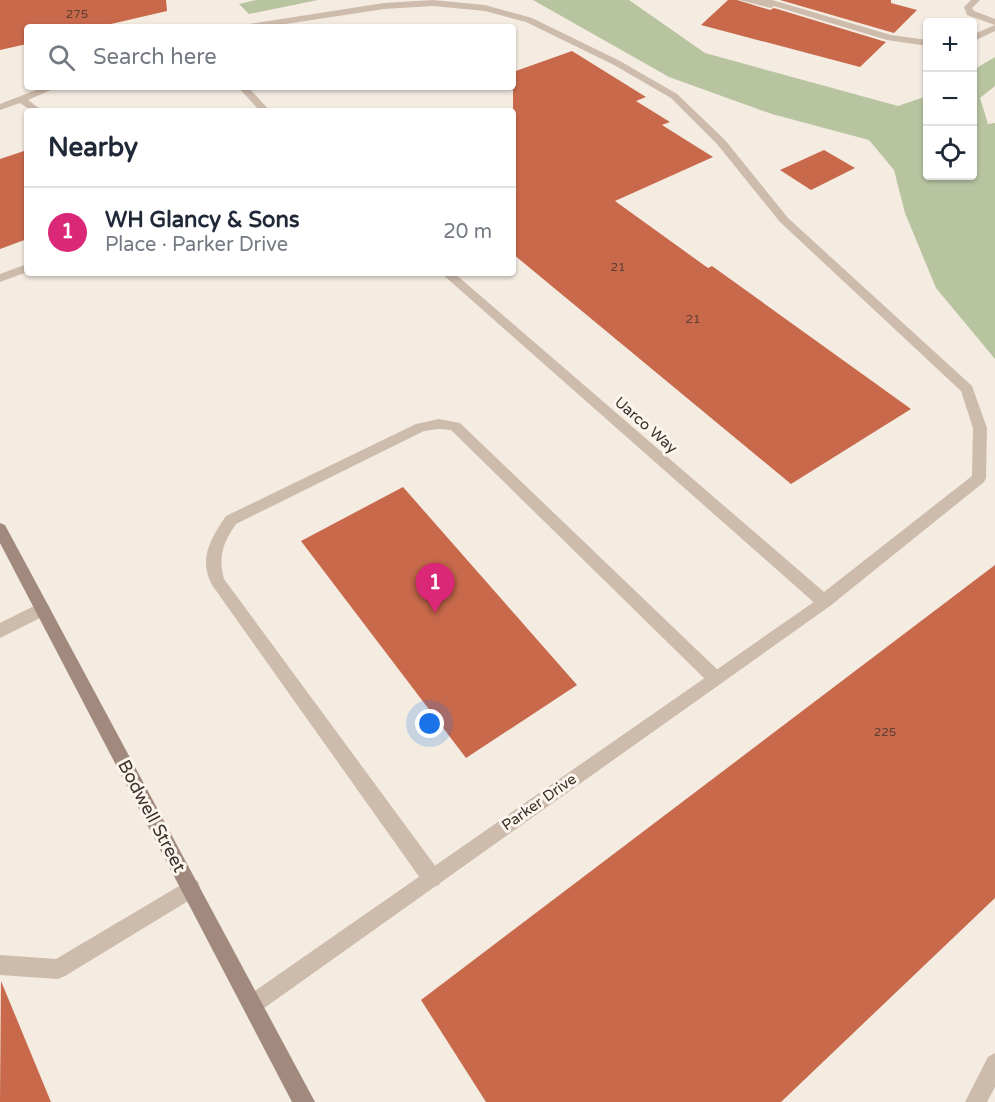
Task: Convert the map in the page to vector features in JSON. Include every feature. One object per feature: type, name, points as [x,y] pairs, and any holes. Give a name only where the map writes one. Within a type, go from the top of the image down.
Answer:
[{"type":"street","points":[[743,0],[780,7],[890,39],[923,43]]},
{"type":"street","points":[[763,0],[780,7]]},
{"type":"street","points":[[976,0],[968,7],[970,13],[995,22]]},
{"type":"street","name":"Parker Drive","points":[[254,1004],[824,601],[979,478],[980,428],[967,389],[784,220],[721,141],[674,96],[636,74],[529,20],[485,8],[433,3],[384,6],[268,24]]},
{"type":"street","points":[[977,37],[995,28]]},
{"type":"street","points":[[0,107],[45,90]]},
{"type":"street","points":[[246,90],[262,108]]},
{"type":"street","points":[[21,99],[34,108]]},
{"type":"street","points":[[0,278],[24,269]]},
{"type":"street","name":"Uarco Way","points":[[450,276],[824,601]]},
{"type":"street","points":[[432,878],[218,581],[211,560],[216,542],[231,520],[421,427],[440,424],[455,426],[715,678]]},
{"type":"street","name":"Bodwell Street","points":[[0,529],[304,1102]]},
{"type":"street","points":[[0,631],[42,609]]},
{"type":"street","points":[[0,965],[58,969],[191,888]]},
{"type":"street","points":[[976,1102],[995,1064]]},
{"type":"green space","points":[[256,0],[318,0],[249,14],[239,4]]},
{"type":"green space","points":[[533,0],[629,0],[705,53],[898,106],[923,97],[923,180],[977,180],[977,68],[995,57],[995,86],[980,98],[988,124],[995,123],[995,359],[936,288],[905,213],[894,170],[869,140],[772,114],[669,77]]},
{"type":"building","points":[[0,0],[166,0],[167,11],[111,24],[24,24],[24,45],[0,50]]},
{"type":"building","points":[[728,0],[737,0],[770,10],[774,8],[886,42],[860,67],[701,25]]},
{"type":"building","points":[[780,0],[891,0],[891,3],[917,10],[894,33]]},
{"type":"building","points":[[572,51],[646,97],[636,101],[670,122],[662,125],[713,157],[615,201],[708,268],[712,266],[911,409],[791,484],[516,256],[516,108],[513,108],[513,90],[516,90],[516,71]]},
{"type":"building","points":[[824,150],[855,168],[811,190],[780,170]]},
{"type":"building","points":[[24,151],[24,240],[0,249],[0,159]]},
{"type":"building","points":[[403,487],[577,685],[466,758],[301,541]]},
{"type":"building","points":[[995,565],[995,898],[781,1102],[486,1102],[421,1000]]},
{"type":"building","points":[[1,981],[51,1102],[0,1102]]},
{"type":"place","name":"WH Glancy & Sons","points":[[435,613]]}]
